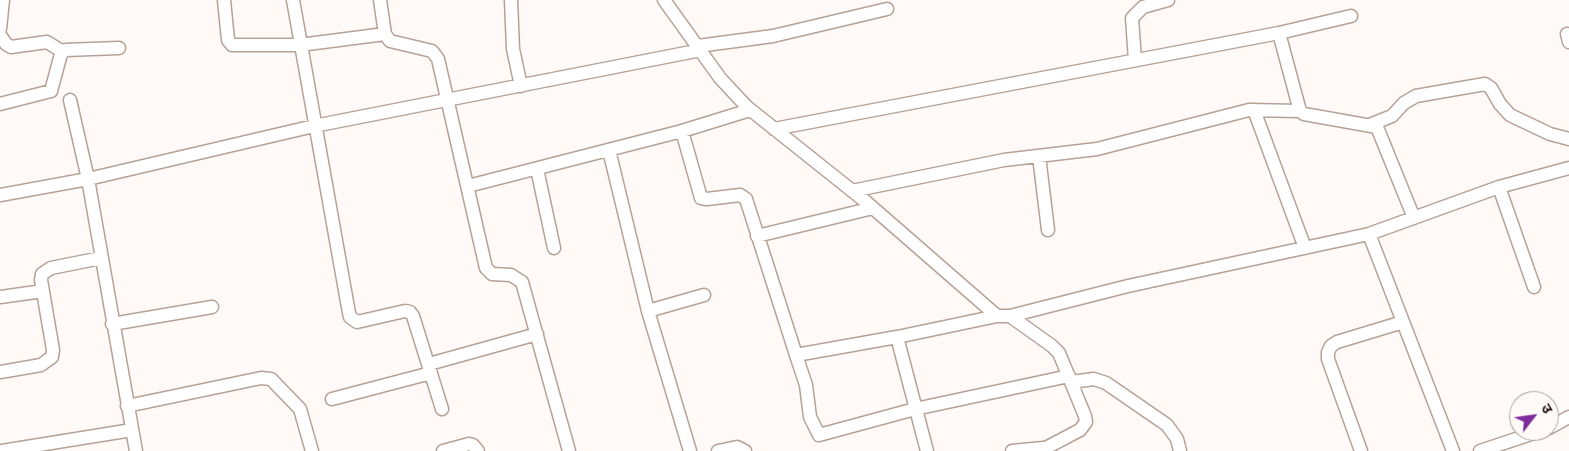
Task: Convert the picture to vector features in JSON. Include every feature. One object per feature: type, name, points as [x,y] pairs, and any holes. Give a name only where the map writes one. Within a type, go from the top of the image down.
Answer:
[{"type":"street","points":[[0,29],[3,0]]},
{"type":"street","points":[[224,0],[228,40],[232,44],[300,45],[385,34]]},
{"type":"street","points":[[293,0],[314,126],[350,317],[357,322],[405,311],[410,312],[413,316],[442,409]]},
{"type":"street","points":[[380,0],[385,34],[390,41],[432,51],[436,54],[449,100],[486,268],[492,274],[511,275],[522,282],[569,451]]},
{"type":"street","points":[[511,0],[513,50],[521,86]]},
{"type":"street","points":[[664,0],[720,78],[750,110],[852,190],[997,316]]},
{"type":"street","points":[[1135,60],[1132,18],[1143,7],[1168,0]]},
{"type":"street","points":[[0,195],[88,179],[314,126],[521,86],[699,48],[773,36],[887,9]]},
{"type":"street","points":[[774,129],[1279,33],[1351,16]]},
{"type":"street","points":[[1279,33],[1300,110],[1304,114],[1372,124],[1392,116],[1404,103],[1416,96],[1485,84],[1491,88],[1500,104],[1510,115],[1550,134],[1569,139]]},
{"type":"street","points":[[0,35],[6,44],[11,46],[47,42],[63,52]]},
{"type":"street","points":[[0,104],[51,91],[63,52],[70,49],[119,48]]},
{"type":"street","points":[[70,100],[88,179],[112,324],[136,451]]},
{"type":"street","points":[[468,186],[682,131],[750,110]]},
{"type":"street","points":[[852,190],[993,162],[1106,147],[1254,110],[1300,110]]},
{"type":"street","points":[[1254,110],[1305,248]]},
{"type":"street","points":[[1372,124],[1380,131],[1414,218]]},
{"type":"street","points":[[682,131],[701,198],[743,196],[806,384],[810,417],[819,435],[915,409],[1070,379],[1094,379],[1106,382],[1167,425],[1177,439],[1180,451]]},
{"type":"street","points":[[609,150],[648,310],[690,451]]},
{"type":"street","points":[[1039,156],[1048,230]]},
{"type":"street","points":[[796,355],[898,337],[997,316],[1010,316],[1128,286],[1368,234],[1499,187],[1569,168]]},
{"type":"street","points":[[537,169],[554,248]]},
{"type":"street","points":[[1499,187],[1534,288]]},
{"type":"street","points":[[757,236],[873,208]]},
{"type":"street","points":[[1368,234],[1453,451]]},
{"type":"street","points":[[0,372],[41,365],[52,357],[41,280],[42,274],[46,270],[101,258]]},
{"type":"street","points":[[0,297],[43,291]]},
{"type":"street","points":[[648,310],[704,295]]},
{"type":"street","points":[[112,324],[212,307]]},
{"type":"street","points":[[1010,316],[1059,353],[1086,422],[1080,430],[1042,450],[1012,451]]},
{"type":"street","points":[[1361,451],[1328,359],[1328,352],[1331,346],[1337,342],[1403,322]]},
{"type":"street","points":[[332,399],[537,334]]},
{"type":"street","points":[[898,337],[927,451]]},
{"type":"street","points":[[127,406],[262,378],[271,379],[300,409],[312,451]]},
{"type":"street","points":[[2,451],[132,430]]},
{"type":"street","points":[[1480,451],[1510,441]]},
{"type":"street","points":[[444,451],[469,444],[473,445],[478,451]]},
{"type":"street","points":[[718,451],[737,446],[745,451]]}]
